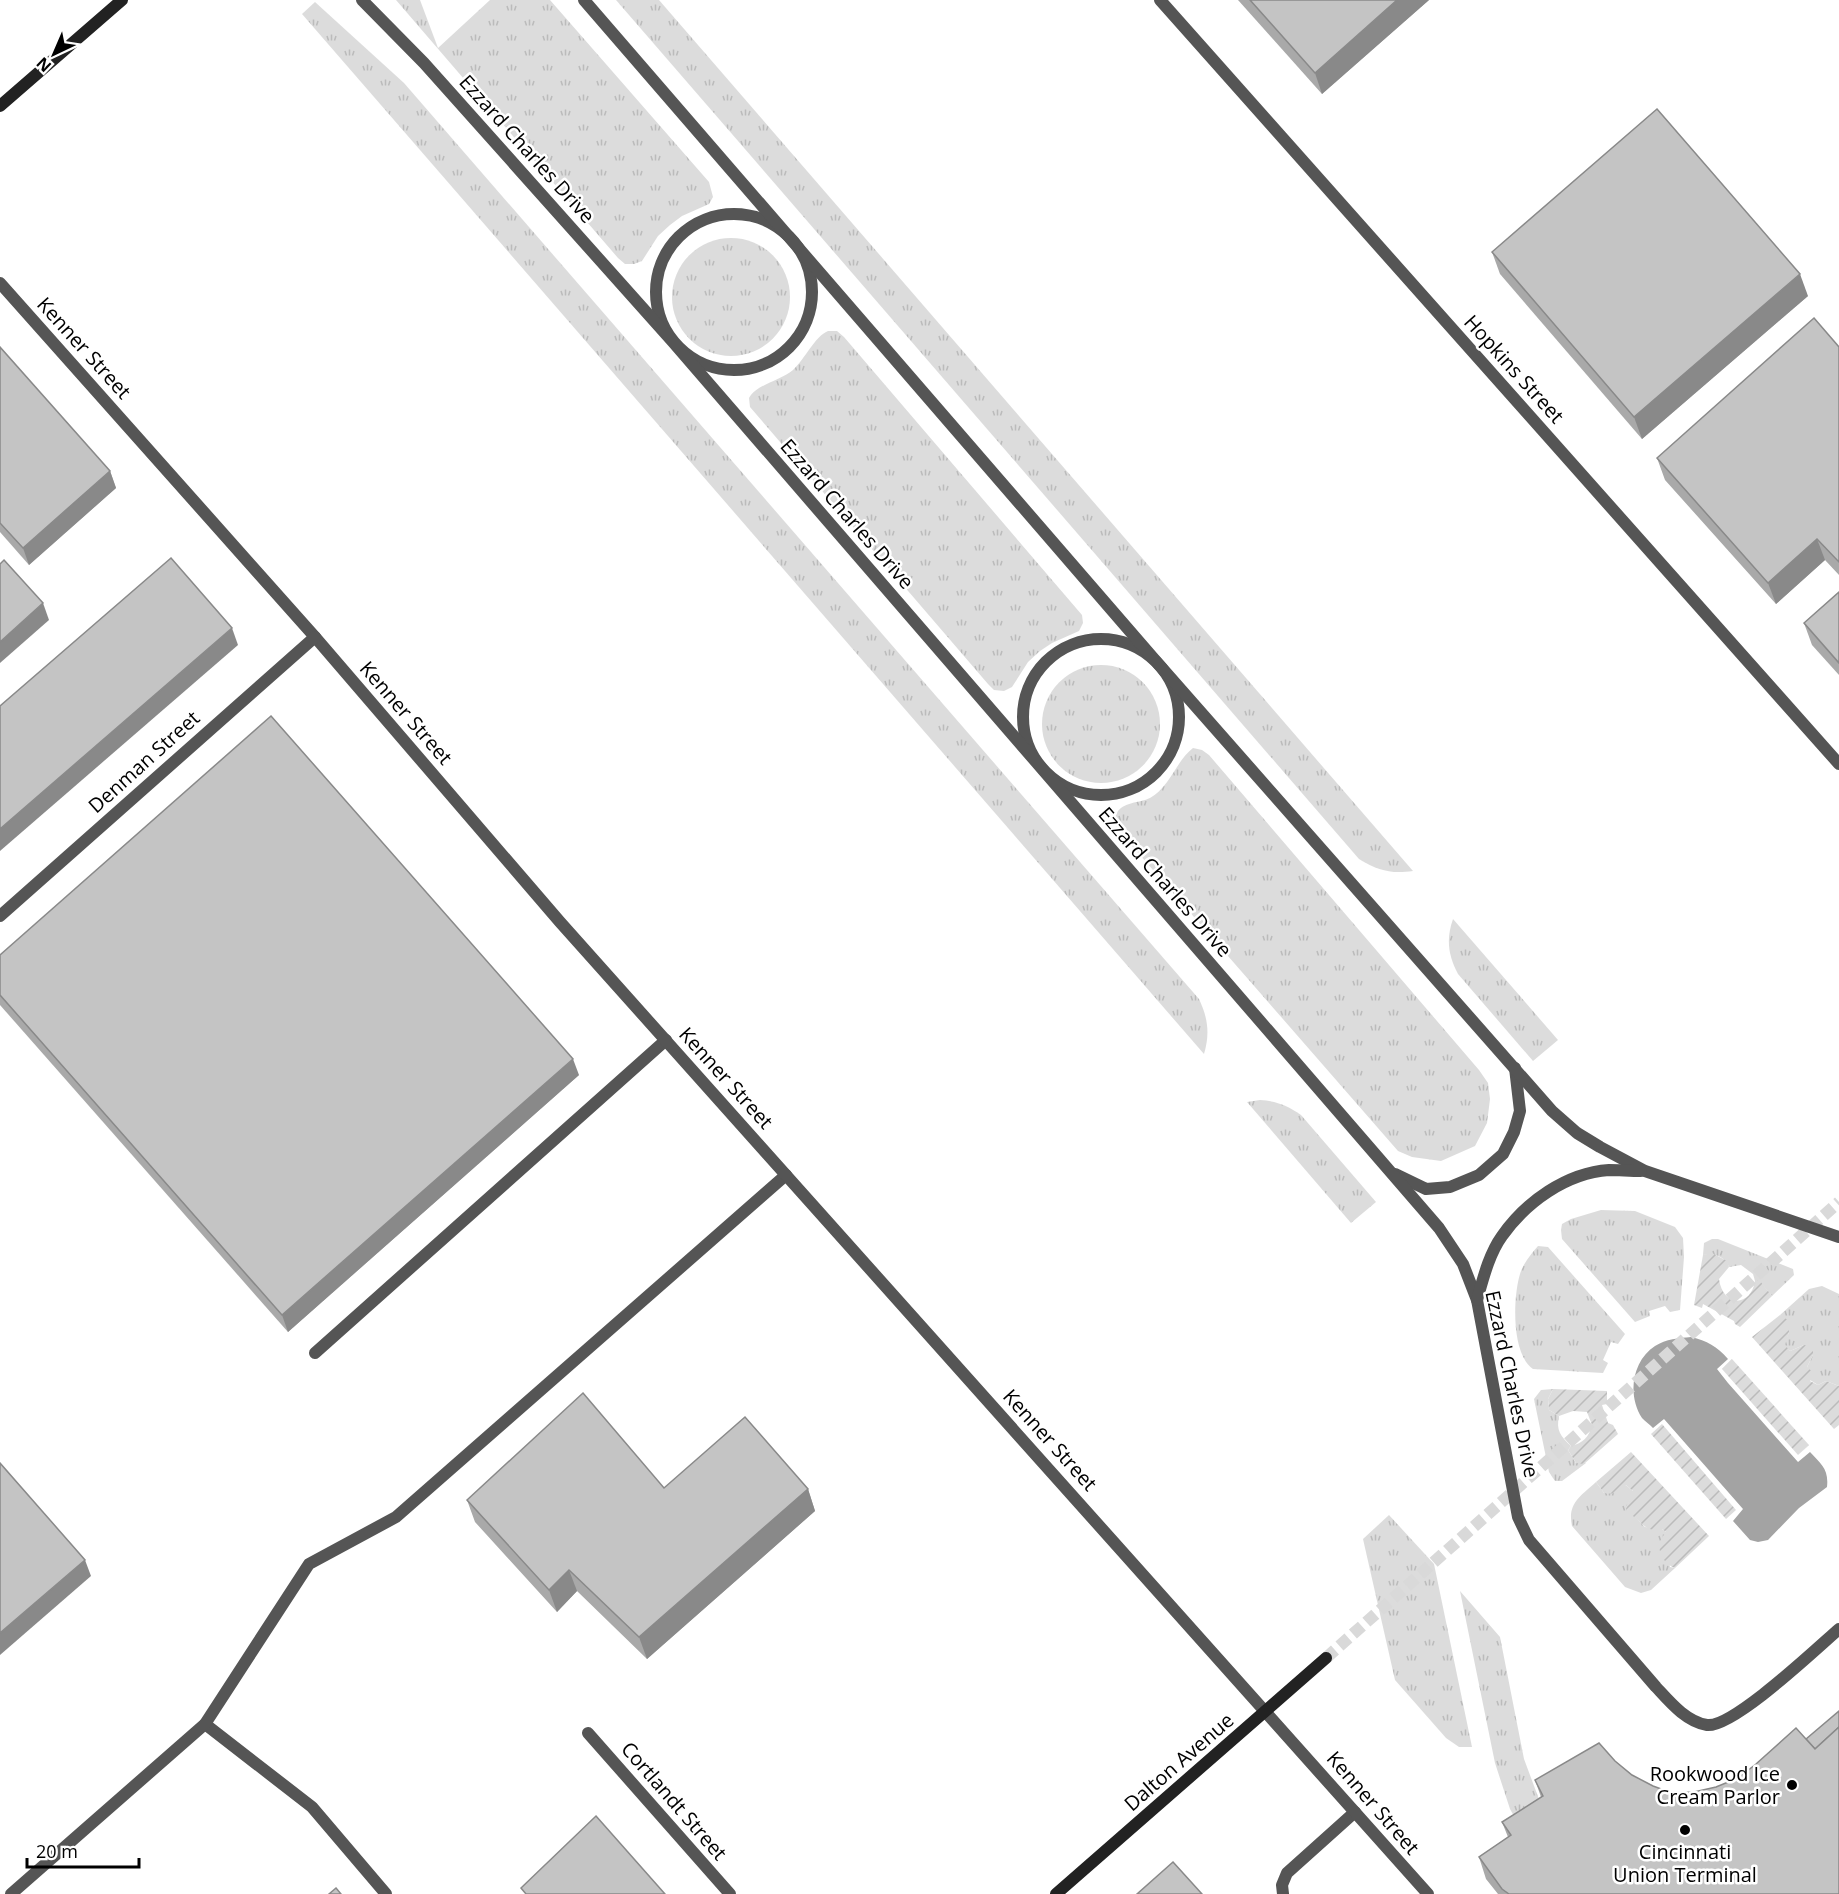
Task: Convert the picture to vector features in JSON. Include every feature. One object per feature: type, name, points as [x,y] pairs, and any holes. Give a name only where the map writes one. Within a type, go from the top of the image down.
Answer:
[{"type":"main road","points":[[0,106],[122,0]]},
{"type":"main road","name":"Dalton Avenue","points":[[1056,1894],[1326,1658]]},
{"type":"street","name":"Ezzard Charles Drive","points":[[362,0],[424,63],[673,342],[1290,1056],[1395,1174],[1439,1228],[1463,1264],[1477,1300],[1518,1517],[1529,1540],[1677,1709],[1691,1719],[1707,1725],[1723,1721],[1772,1687],[1839,1629]]},
{"type":"street","points":[[584,0],[1154,659],[1552,1111],[1577,1133],[1600,1148],[1645,1171],[1839,1237]]},
{"type":"street","name":"Hopkins Street","points":[[1160,0],[1839,764]]},
{"type":"street","points":[[720,214],[744,214],[765,220],[788,235],[802,252],[810,272],[813,294],[810,314],[802,332],[788,349],[762,366],[737,371],[712,368],[689,357],[673,342],[668,337],[656,307],[655,281],[663,256],[678,236],[695,223],[720,214]]},
{"type":"street","name":"Kenner Street","points":[[0,284],[315,637],[560,922],[1428,1894]]},
{"type":"street","name":"Denman Street","points":[[0,916],[315,637]]},
{"type":"street","points":[[1108,639],[1131,645],[1154,659],[1170,679],[1178,701],[1180,724],[1176,744],[1166,762],[1151,779],[1125,793],[1101,796],[1077,793],[1056,783],[1037,764],[1024,736],[1022,711],[1028,687],[1041,665],[1059,651],[1084,640],[1108,639]]},
{"type":"street","points":[[315,1353],[666,1040]]},
{"type":"street","points":[[1395,1174],[1426,1189],[1450,1187],[1479,1175],[1503,1154],[1514,1132],[1520,1110],[1515,1068]]},
{"type":"street","points":[[1477,1300],[1491,1258],[1501,1237],[1532,1202],[1582,1176],[1608,1170],[1645,1171]]},
{"type":"street","points":[[11,1894],[205,1724],[309,1564],[396,1517],[786,1175]]},
{"type":"street","points":[[205,1724],[312,1807],[386,1894]]},
{"type":"street","name":"Cortlandt Street","points":[[588,1733],[730,1894]]},
{"type":"street","points":[[1283,1894],[1282,1885],[1287,1873],[1355,1812]]},
{"type":"green space","points":[[396,0],[420,0],[438,48],[490,0],[550,0],[709,182],[713,197],[709,204],[682,216],[670,225],[658,236],[642,261],[625,264]]},
{"type":"green space","points":[[616,0],[659,0],[1413,871],[1385,871],[1359,859]]},
{"type":"green space","points":[[315,2],[404,83],[1199,999],[1207,1026],[1204,1054],[302,14]]},
{"type":"green space","points":[[731,238],[764,248],[780,264],[790,297],[780,330],[764,346],[731,356],[698,346],[682,330],[672,297],[682,264],[698,248]]},
{"type":"green space","points":[[828,331],[837,331],[844,337],[1082,615],[1083,623],[1079,631],[1040,651],[1028,662],[1012,687],[1004,691],[994,690],[988,684],[750,407],[749,398],[757,389],[793,370],[819,338]]},
{"type":"green space","points":[[1101,665],[1134,675],[1150,691],[1160,724],[1150,757],[1134,773],[1101,783],[1068,773],[1052,757],[1042,724],[1052,691],[1068,675]]},
{"type":"green space","points":[[1193,748],[1209,755],[1479,1070],[1488,1083],[1490,1099],[1487,1123],[1475,1146],[1441,1161],[1412,1157],[1398,1151],[1119,831],[1115,820],[1119,809],[1150,798],[1157,793]]},
{"type":"green space","points":[[1453,919],[1558,1040],[1533,1061],[1458,974],[1449,947],[1449,933]]},
{"type":"green space","points":[[1260,1100],[1281,1104],[1301,1115],[1376,1202],[1351,1223],[1247,1102]]},
{"type":"green space","points":[[1601,1210],[1635,1211],[1675,1227],[1683,1238],[1680,1310],[1670,1312],[1665,1306],[1649,1311],[1650,1316],[1635,1322],[1562,1239],[1562,1224]]},
{"type":"green space","points":[[1718,1239],[1793,1269],[1794,1275],[1772,1296],[1760,1282],[1755,1281],[1753,1274],[1741,1265],[1729,1267],[1719,1256],[1703,1255],[1704,1243]]},
{"type":"green space","points":[[1538,1246],[1548,1247],[1625,1334],[1618,1344],[1611,1342],[1603,1360],[1608,1363],[1603,1373],[1533,1369],[1526,1362],[1517,1338],[1516,1296],[1521,1270]]},
{"type":"green space","points":[[1712,1253],[1727,1261],[1729,1267],[1719,1279],[1726,1295],[1731,1299],[1737,1301],[1748,1296],[1755,1281],[1760,1281],[1772,1296],[1740,1327],[1734,1321],[1703,1304],[1702,1308],[1694,1305],[1703,1255]]},
{"type":"green space","points":[[1822,1286],[1839,1294],[1839,1386],[1826,1381],[1818,1385],[1810,1380],[1807,1367],[1813,1355],[1804,1345],[1790,1351],[1784,1345],[1789,1332],[1780,1315],[1809,1289]]},
{"type":"green space","points":[[1780,1315],[1788,1320],[1789,1332],[1785,1345],[1790,1351],[1804,1345],[1813,1347],[1813,1355],[1807,1367],[1815,1374],[1810,1381],[1818,1385],[1826,1381],[1839,1386],[1839,1425],[1834,1429],[1752,1337]]},
{"type":"green space","points":[[1732,1359],[1809,1445],[1798,1455],[1722,1369]]},
{"type":"green space","points":[[1553,1389],[1548,1399],[1549,1410],[1559,1416],[1560,1432],[1571,1446],[1568,1450],[1576,1463],[1586,1463],[1562,1481],[1555,1481],[1549,1472],[1534,1399],[1541,1390]]},
{"type":"green space","points":[[1553,1389],[1607,1391],[1607,1404],[1602,1405],[1608,1423],[1613,1425],[1618,1434],[1584,1464],[1576,1463],[1568,1450],[1585,1439],[1589,1433],[1592,1425],[1587,1412],[1573,1411],[1559,1416],[1549,1410],[1548,1399]]},
{"type":"green space","points":[[1662,1424],[1736,1510],[1726,1519],[1651,1434]]},
{"type":"green space","points":[[1631,1452],[1709,1536],[1675,1568],[1665,1561],[1659,1546],[1666,1532],[1662,1529],[1649,1529],[1633,1516],[1628,1516],[1626,1508],[1633,1491],[1626,1485],[1611,1494],[1604,1493],[1596,1482]]},
{"type":"green space","points":[[1596,1482],[1604,1493],[1626,1485],[1634,1492],[1626,1508],[1645,1527],[1662,1529],[1666,1532],[1670,1567],[1675,1568],[1651,1590],[1641,1593],[1625,1587],[1572,1526],[1573,1506],[1580,1496]]},
{"type":"green space","points":[[1389,1515],[1434,1564],[1472,1747],[1459,1747],[1446,1738],[1395,1680],[1363,1539]]},
{"type":"green space","points":[[1460,1591],[1500,1637],[1524,1759],[1543,1810],[1519,1825],[1510,1809],[1495,1763]]},
{"type":"shaded area","points":[[1691,1337],[1711,1345],[1728,1359],[1717,1369],[1728,1383],[1798,1462],[1810,1452],[1821,1464],[1827,1476],[1827,1487],[1799,1508],[1768,1540],[1758,1542],[1750,1540],[1733,1521],[1743,1509],[1664,1419],[1653,1428],[1642,1418],[1637,1409],[1633,1389],[1634,1379],[1641,1360],[1647,1352],[1673,1339]]},
{"type":"building","points":[[1250,0],[1397,0],[1315,73]]},
{"type":"building","points":[[1657,109],[1800,274],[1634,417],[1492,252]]},
{"type":"building","points":[[1814,318],[1839,347],[1839,562],[1817,539],[1768,583],[1657,458]]},
{"type":"building","points":[[0,347],[110,471],[23,548],[0,523]]},
{"type":"building","points":[[171,558],[232,628],[0,829],[0,706]]},
{"type":"building","points":[[4,560],[43,603],[0,642],[0,564]]},
{"type":"building","points":[[1839,592],[1839,663],[1804,623]]},
{"type":"building","points":[[271,716],[573,1059],[282,1315],[0,995],[0,955]]},
{"type":"building","points":[[583,1393],[664,1488],[745,1417],[808,1489],[639,1637],[569,1570],[549,1590],[467,1500]]},
{"type":"building","points":[[0,1463],[85,1560],[0,1633]]},
{"type":"building","points":[[1839,1711],[1839,1727],[1815,1749],[1806,1739]]},
{"type":"building","name":"Cincinnati Union Terminal","points":[[1839,1727],[1839,1894],[1509,1894],[1502,1889],[1479,1857],[1511,1835],[1502,1822],[1543,1796],[1535,1780],[1599,1743],[1632,1775],[1653,1786],[1672,1793],[1694,1792],[1716,1787],[1738,1778],[1796,1728],[1815,1749]]},
{"type":"building","points":[[596,1816],[665,1894],[526,1894],[521,1888]]},
{"type":"building","points":[[1173,1862],[1202,1894],[1137,1894]]},
{"type":"building","points":[[336,1888],[341,1894],[329,1894]]},
{"type":"tunnel","points":[[1326,1658],[1839,1202]]},
{"type":"place","name":"Rookwood Ice Cream Parlor","points":[[1792,1785]]},
{"type":"place","name":"Cincinnati Union Terminal","points":[[1685,1830]]}]
